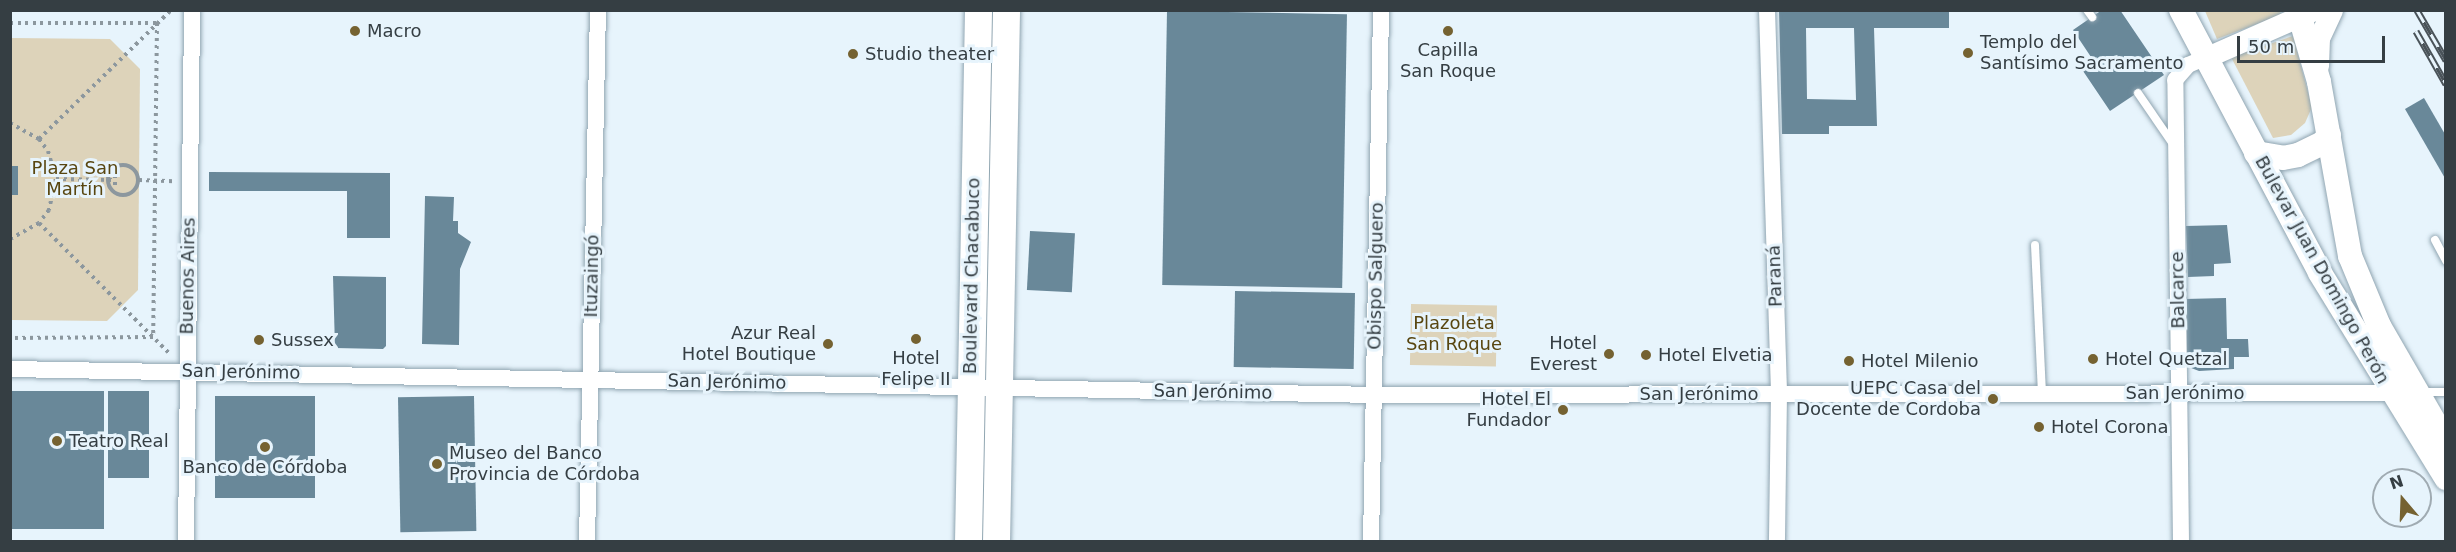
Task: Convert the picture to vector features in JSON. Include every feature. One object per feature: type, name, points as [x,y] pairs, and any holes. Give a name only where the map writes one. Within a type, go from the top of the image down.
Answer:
[{"type":"main road","name":"Boulevard Chacabuco","points":[[968,542],[978,10]]},
{"type":"main road","name":"Boulevard Chacabuco","points":[[996,542],[997,388],[1006,10]]},
{"type":"main road","name":"Bulevar Juan Domingo Perón","points":[[2181,10],[2319,273],[2390,394],[2445,478]]},
{"type":"main road","name":"Bulevar Juan Domingo Perón","points":[[2305,13],[2350,256],[2379,326],[2415,393],[2445,442]]},
{"type":"main road","points":[[2256,153],[2283,158],[2298,155],[2323,143],[2329,135]]},
{"type":"street","name":"Buenos Aires","points":[[186,542],[186,370],[192,10]]},
{"type":"street","name":"Ituzaingó","points":[[588,542],[598,10]]},
{"type":"street","name":"Obispo Salguero","points":[[1371,542],[1381,10]]},
{"type":"street","name":"Paraná","points":[[1767,10],[1779,394],[1777,542]]},
{"type":"street","points":[[2319,82],[2319,38],[2332,10]]},
{"type":"street","points":[[2207,57],[2305,13]]},
{"type":"street","name":"Balcarce","points":[[2181,542],[2175,80],[2188,65],[2207,57]]},
{"type":"street","name":"San Jerónimo","points":[[10,369],[186,370],[1373,395],[2415,393]]},
{"type":"lane","points":[[2138,93],[2176,148]]},
{"type":"lane","points":[[2435,240],[2445,261]]},
{"type":"lane","points":[[2036,244],[2042,393]]},
{"type":"lane","points":[[2415,393],[2445,392]]},
{"type":"path","points":[[39,139],[171,10]]},
{"type":"path","points":[[10,23],[157,23]]},
{"type":"path","points":[[153,337],[157,23]]},
{"type":"path","points":[[10,123],[39,139],[48,151],[56,179],[49,210],[39,223],[10,239]]},
{"type":"path","points":[[123,164],[135,170],[139,180],[135,190],[123,195],[110,189],[108,180],[111,170],[123,164]]},
{"type":"path","points":[[115,174],[113,180],[115,185]]},
{"type":"path","points":[[56,179],[113,180]]},
{"type":"path","points":[[139,180],[189,182]]},
{"type":"path","points":[[39,223],[186,370]]},
{"type":"path","points":[[10,338],[153,337]]},
{"type":"green space","points":[[2205,11],[2280,11],[2281,15],[2217,39]]},
{"type":"green space","points":[[2293,36],[2312,107],[2305,123],[2291,135],[2273,138],[2231,57]]},
{"type":"green space","name":"Plaza San Martín","points":[[11,38],[110,39],[140,69],[138,290],[107,321],[11,320]]},
{"type":"green space","name":"Plazoleta San Roque","points":[[1411,304],[1497,306],[1496,366],[1410,365]]},
{"type":"building","points":[[1779,10],[1949,10],[1949,28],[1874,28],[1877,126],[1829,126],[1829,134],[1782,134]],"holes":[[[1806,28],[1854,28],[1856,100],[1807,99]]]},
{"type":"building","points":[[2102,10],[2120,10],[2164,75],[2110,111],[2081,68],[2093,60],[2073,30]]},
{"type":"building","points":[[1167,11],[1347,14],[1342,288],[1162,285]]},
{"type":"building","points":[[2424,98],[2446,136],[2446,180],[2405,109]]},
{"type":"building","points":[[10,166],[18,166],[18,195],[10,195]]},
{"type":"building","points":[[209,172],[390,173],[390,238],[347,238],[347,191],[209,191]]},
{"type":"building","points":[[425,196],[454,197],[453,221],[458,221],[458,233],[471,242],[460,269],[459,345],[422,344]]},
{"type":"building","points":[[2227,225],[2231,263],[2214,264],[2214,276],[2188,277],[2186,226]]},
{"type":"building","points":[[1030,231],[1075,233],[1072,292],[1027,290]]},
{"type":"building","points":[[333,276],[386,277],[386,346],[383,349],[335,348]]},
{"type":"building","points":[[1235,291],[1355,293],[1354,369],[1234,367]]},
{"type":"building","points":[[2226,298],[2227,339],[2248,339],[2249,357],[2234,357],[2234,369],[2199,371],[2186,366],[2185,299]]},
{"type":"building","name":"Teatro Real","points":[[10,391],[104,391],[104,529],[10,529]]},
{"type":"building","points":[[108,391],[149,391],[149,478],[108,478]]},
{"type":"building","name":"Banco de Córdoba","points":[[215,396],[315,396],[315,498],[215,498]]},
{"type":"building","name":"Museo del Banco Provincia de Córdoba","points":[[474,396],[476,531],[400,532],[398,397]]},
{"type":"railway","points":[[2417,10],[2446,60]]},
{"type":"railway","points":[[2416,31],[2446,84]]},
{"type":"place","name":"Macro","points":[[355,31]]},
{"type":"place","name":"Capilla San Roque","points":[[1448,31]]},
{"type":"place","name":"Templo del Santísimo Sacramento","points":[[1968,53]]},
{"type":"place","name":"Studio theater","points":[[853,54]]},
{"type":"place","name":"Hotel Felipe II","points":[[916,339]]},
{"type":"place","name":"Sussex","points":[[259,340]]},
{"type":"place","name":"Azur Real Hotel Boutique","points":[[828,344]]},
{"type":"place","name":"Hotel Everest","points":[[1609,354]]},
{"type":"place","name":"Hotel Elvetia","points":[[1646,355]]},
{"type":"place","name":"Hotel Quetzal","points":[[2093,359]]},
{"type":"place","name":"Hotel Milenio","points":[[1849,361]]},
{"type":"place","name":"UEPC Casa del Docente de Cordoba","points":[[1993,399]]},
{"type":"place","name":"Hotel El Fundador","points":[[1563,410]]},
{"type":"place","name":"Hotel Corona","points":[[2039,427]]},
{"type":"place","name":"Teatro Real","points":[[57,441]]},
{"type":"place","name":"Banco de Córdoba","points":[[265,447]]},
{"type":"place","name":"Museo del Banco Provincia de Córdoba","points":[[437,464]]}]
